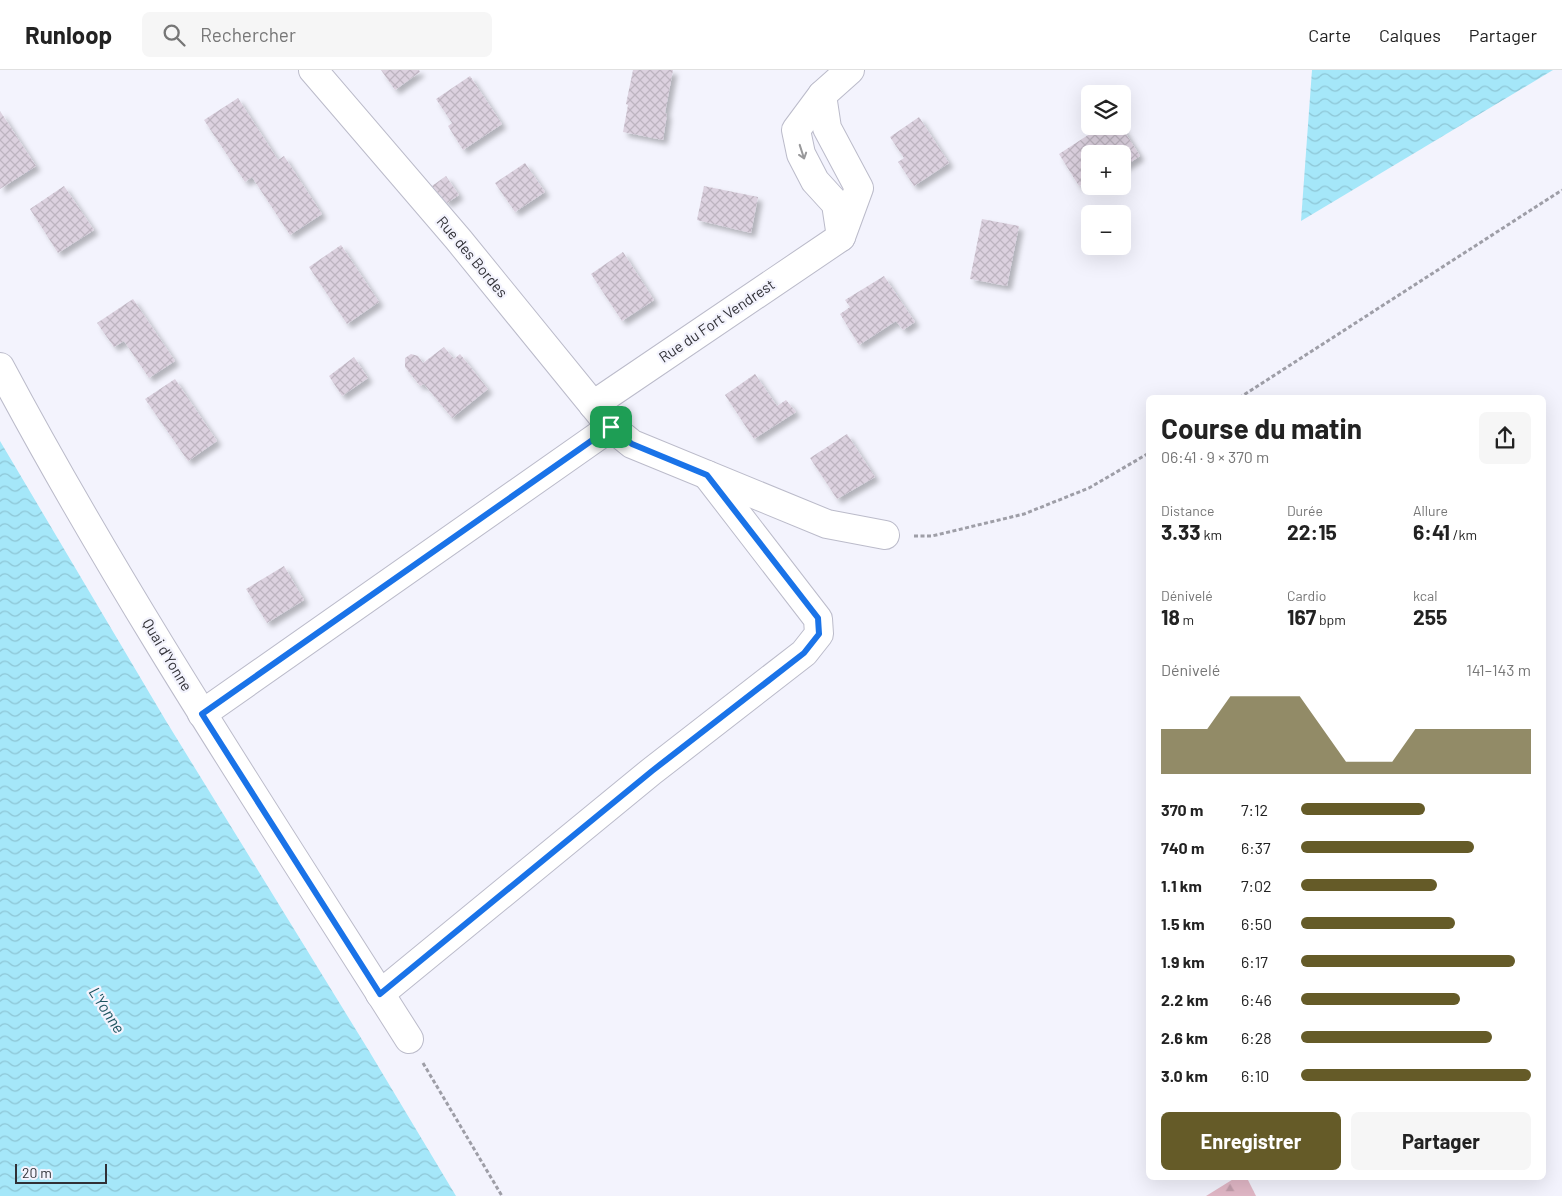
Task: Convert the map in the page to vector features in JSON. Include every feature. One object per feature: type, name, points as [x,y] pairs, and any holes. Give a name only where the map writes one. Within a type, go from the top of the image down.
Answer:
[{"type":"street","name":"Rue des Bordes","points":[[313,70],[458,239],[611,427],[632,444],[827,524],[885,535]]},
{"type":"street","points":[[841,237],[836,204],[814,181],[801,154],[796,130],[822,95],[850,70]]},
{"type":"street","points":[[822,95],[827,128],[859,188],[841,237]]},
{"type":"street","name":"Rue du Fort Vendrest","points":[[593,406],[841,237]]},
{"type":"street","name":"Quai d'Yonne","points":[[0,367],[39,440],[202,714],[409,1039]]},
{"type":"street","points":[[202,714],[611,427]]},
{"type":"street","points":[[380,994],[652,771],[804,653],[819,634],[818,618],[707,475]]},
{"type":"path","points":[[1244,395],[1562,190]]},
{"type":"path","points":[[885,535],[932,536],[1024,514],[1089,488],[1146,455]]},
{"type":"path","points":[[409,1039],[502,1196]]},
{"type":"green space","points":[[1232,1180],[1248,1180],[1256,1196],[1206,1196]]},
{"type":"water","points":[[1312,70],[1553,70],[1301,221]]},
{"type":"water","name":"L'Yonne","points":[[0,441],[166,721],[456,1196],[0,1196]]},
{"type":"building","points":[[381,70],[419,70],[420,72],[395,90]]},
{"type":"building","points":[[633,70],[673,70],[665,113],[667,114],[663,140],[623,132]]},
{"type":"building","points":[[470,76],[502,124],[463,150],[448,126],[452,123],[436,99]]},
{"type":"building","points":[[238,98],[278,160],[284,156],[322,214],[290,235],[252,177],[245,182],[204,120]]},
{"type":"building","points":[[0,111],[36,166],[0,189]]},
{"type":"building","points":[[919,117],[949,163],[914,186],[898,162],[904,158],[890,137]]},
{"type":"building","points":[[1088,135],[1127,135],[1140,156],[1131,162],[1131,145],[1081,145],[1081,185],[1079,186],[1059,154]]},
{"type":"building","points":[[525,163],[545,192],[515,212],[495,183]]},
{"type":"building","points":[[446,176],[459,195],[447,203],[432,186]]},
{"type":"building","points":[[64,186],[94,230],[58,253],[30,209]]},
{"type":"building","points":[[704,186],[758,197],[751,233],[697,220]]},
{"type":"building","points":[[982,219],[1019,226],[1007,286],[970,279]]},
{"type":"building","points":[[341,245],[379,302],[347,324],[309,267]]},
{"type":"building","points":[[623,252],[654,300],[622,321],[591,274]]},
{"type":"building","points":[[884,276],[915,322],[903,330],[896,321],[859,345],[840,314],[850,307],[845,300]]},
{"type":"building","points":[[133,299],[175,361],[149,378],[124,341],[114,347],[97,323]]},
{"type":"building","points":[[444,347],[454,359],[460,354],[488,389],[452,418],[424,384],[420,386],[405,367],[405,358],[411,354],[418,356],[423,363]]},
{"type":"building","points":[[354,357],[368,378],[342,396],[329,376]]},
{"type":"building","points":[[755,374],[777,406],[786,400],[796,412],[754,439],[725,395]]},
{"type":"building","points":[[175,379],[217,441],[188,461],[145,399]]},
{"type":"building","points":[[847,434],[875,477],[837,499],[810,458]]},
{"type":"building","points":[[284,566],[304,600],[267,623],[246,589]]},
{"type":"route","points":[[611,427],[632,444],[707,475],[818,618],[819,634],[804,653],[652,771],[380,994],[202,714],[578,452],[611,427]]}]
